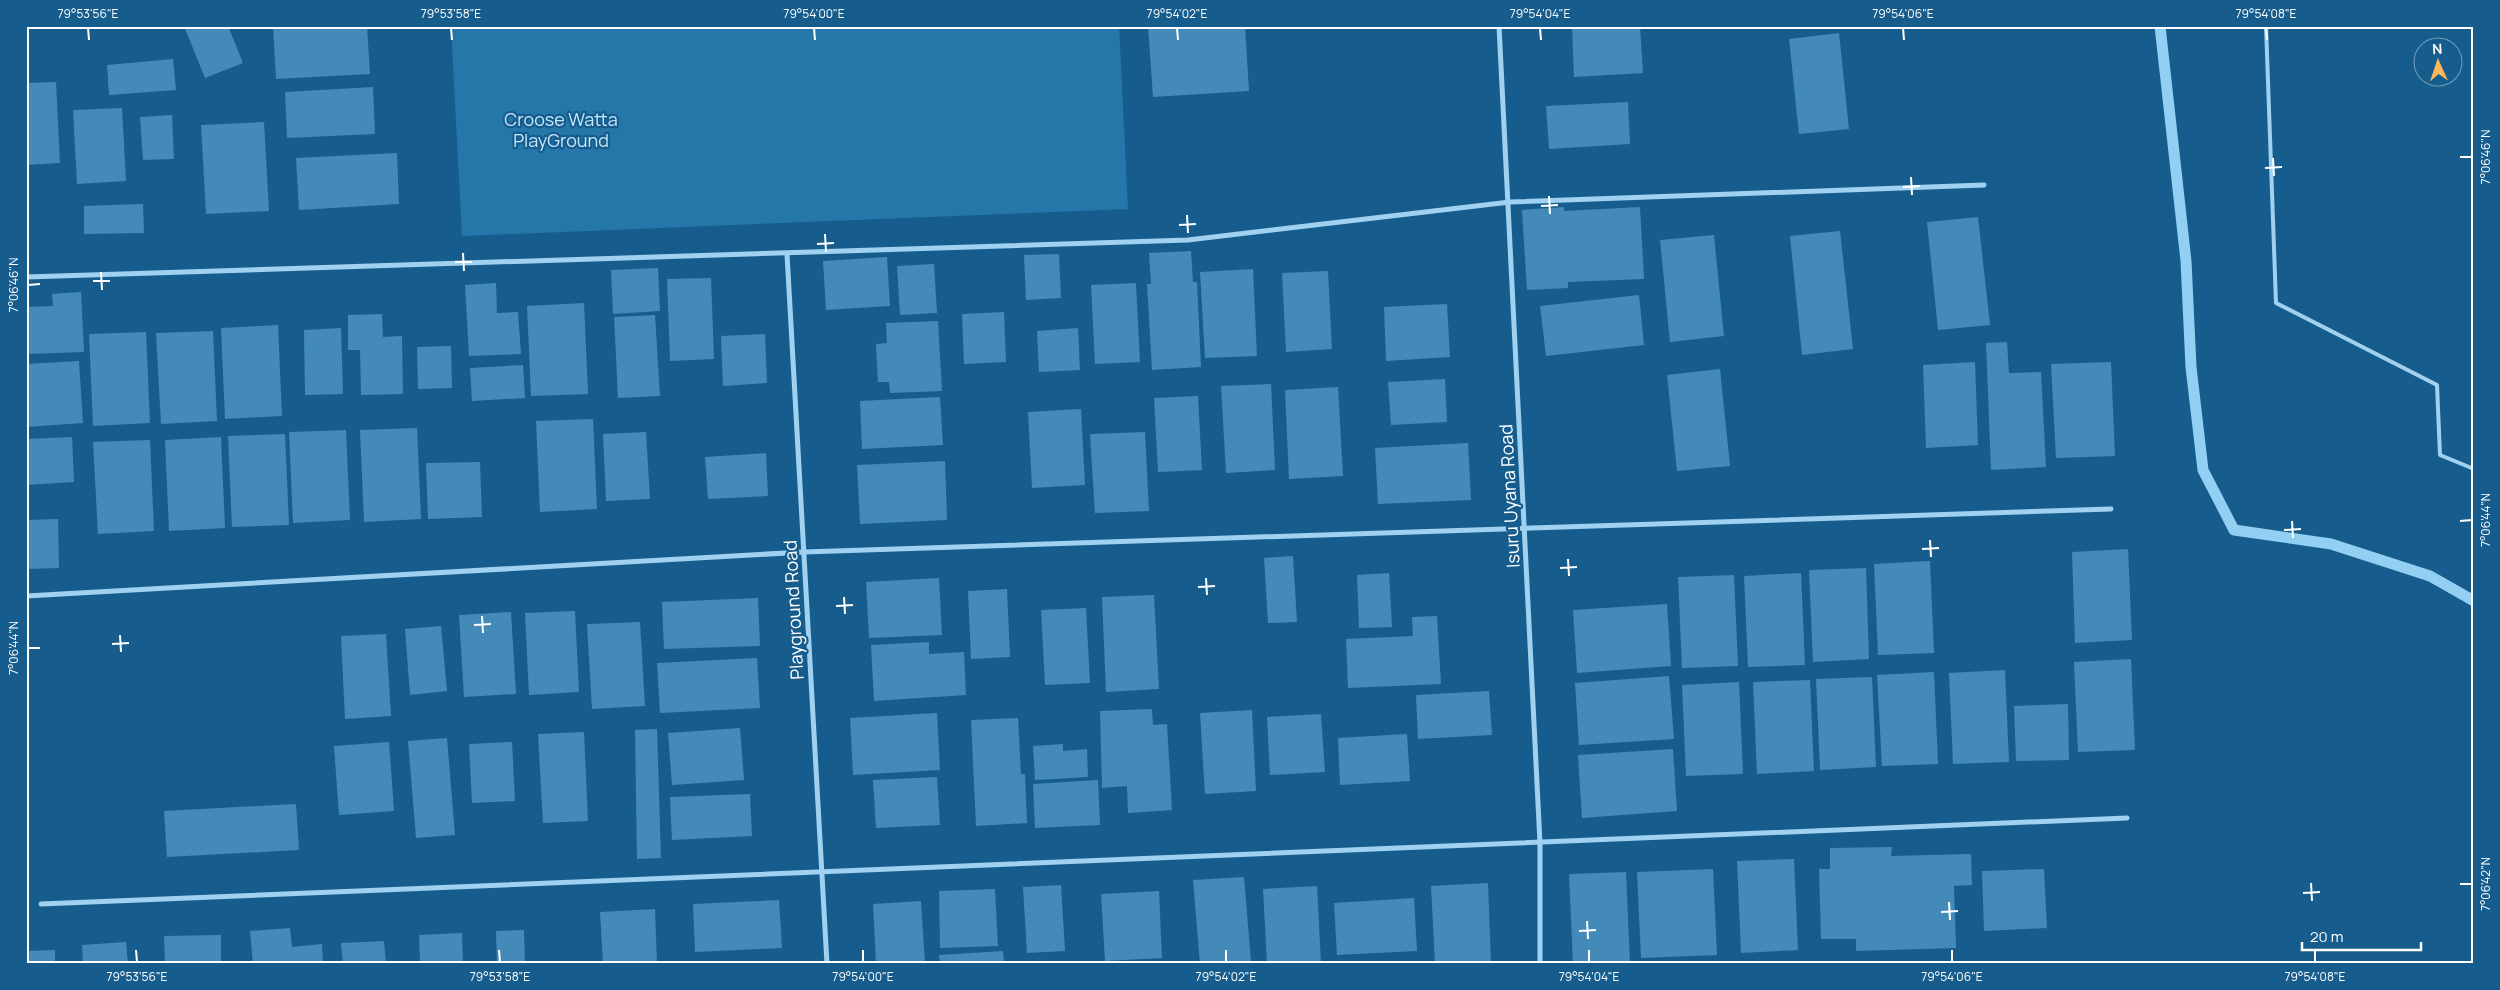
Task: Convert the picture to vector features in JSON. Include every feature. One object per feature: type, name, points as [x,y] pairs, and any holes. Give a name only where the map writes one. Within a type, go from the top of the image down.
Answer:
[{"type":"street","name":"Isuru Uyana Road","points":[[1499,26],[1510,202],[1540,843],[1540,964]]},
{"type":"street","points":[[26,277],[1188,240],[1510,202],[1984,185]]},
{"type":"street","name":"Playground Road","points":[[788,254],[827,964]]},
{"type":"street","points":[[26,596],[804,552],[1524,530],[2110,509]]},
{"type":"street","points":[[41,904],[2127,818]]},
{"type":"lane","points":[[2266,26],[2276,303],[2437,385],[2440,455],[2474,469]]},
{"type":"green space","name":"Croose Watta PlayGround","points":[[451,26],[1119,26],[1128,209],[462,236]]},
{"type":"building","points":[[184,26],[228,26],[243,63],[205,78]]},
{"type":"building","points":[[367,26],[370,74],[276,79],[273,27]]},
{"type":"building","points":[[1148,26],[1245,26],[1249,91],[1153,97]]},
{"type":"building","points":[[1572,26],[1640,26],[1643,73],[1574,77]]},
{"type":"building","points":[[1839,33],[1849,129],[1799,134],[1789,39]]},
{"type":"building","points":[[173,59],[176,90],[109,95],[107,65]]},
{"type":"building","points":[[56,82],[60,163],[26,165],[26,83]]},
{"type":"building","points":[[373,87],[375,134],[287,138],[285,92]]},
{"type":"building","points":[[1628,102],[1630,144],[1549,149],[1546,106]]},
{"type":"building","points":[[122,108],[126,181],[77,184],[73,110]]},
{"type":"building","points":[[172,115],[174,159],[143,160],[140,117]]},
{"type":"building","points":[[264,122],[269,211],[206,214],[201,125]]},
{"type":"building","points":[[397,153],[399,204],[299,210],[296,158]]},
{"type":"building","points":[[143,204],[144,233],[84,234],[84,206]]},
{"type":"building","points":[[1564,207],[1564,211],[1640,207],[1644,279],[1568,282],[1568,288],[1527,290],[1522,210]]},
{"type":"building","points":[[1978,217],[1990,325],[1938,330],[1927,222]]},
{"type":"building","points":[[1840,231],[1853,349],[1802,355],[1790,236]]},
{"type":"building","points":[[1714,235],[1724,336],[1670,342],[1660,240]]},
{"type":"building","points":[[1191,251],[1193,282],[1197,282],[1201,367],[1152,370],[1147,284],[1151,284],[1149,253]]},
{"type":"building","points":[[1059,254],[1061,298],[1026,300],[1024,255]]},
{"type":"building","points":[[887,257],[890,306],[826,310],[823,261]]},
{"type":"building","points":[[934,264],[937,313],[900,315],[897,266]]},
{"type":"building","points":[[658,268],[660,311],[613,314],[611,270]]},
{"type":"building","points":[[1253,269],[1257,356],[1205,358],[1200,272]]},
{"type":"building","points":[[1328,271],[1332,349],[1286,352],[1282,273]]},
{"type":"building","points":[[711,278],[714,359],[670,361],[667,279]]},
{"type":"building","points":[[496,283],[497,313],[518,312],[521,354],[469,356],[465,285]]},
{"type":"building","points":[[1136,283],[1140,362],[1095,364],[1091,285]]},
{"type":"building","points":[[81,292],[84,352],[26,354],[26,307],[53,306],[52,294]]},
{"type":"building","points":[[1639,295],[1644,345],[1546,356],[1540,306]]},
{"type":"building","points":[[584,303],[588,394],[531,396],[527,306]]},
{"type":"building","points":[[1447,304],[1450,357],[1386,361],[1384,307]]},
{"type":"building","points":[[1004,312],[1006,362],[964,364],[962,314]]},
{"type":"building","points":[[382,314],[383,337],[402,336],[403,394],[361,395],[360,350],[348,350],[348,315]]},
{"type":"building","points":[[655,315],[660,396],[618,398],[614,317]]},
{"type":"building","points":[[938,321],[942,391],[890,393],[889,382],[878,382],[876,344],[887,343],[886,323]]},
{"type":"building","points":[[278,325],[282,416],[225,419],[221,328]]},
{"type":"building","points":[[341,328],[343,394],[305,395],[304,330]]},
{"type":"building","points":[[1078,328],[1080,370],[1039,372],[1037,331]]},
{"type":"building","points":[[213,331],[217,421],[161,424],[156,333]]},
{"type":"building","points":[[146,332],[150,423],[93,426],[89,334]]},
{"type":"building","points":[[765,334],[767,383],[723,386],[721,336]]},
{"type":"building","points":[[2007,342],[2009,373],[2041,372],[2046,467],[1991,470],[1986,343]]},
{"type":"building","points":[[451,346],[452,388],[418,389],[417,347]]},
{"type":"building","points":[[79,361],[83,423],[26,427],[26,364]]},
{"type":"building","points":[[1975,362],[1978,445],[1926,448],[1923,365]]},
{"type":"building","points":[[2111,362],[2115,456],[2056,458],[2051,364]]},
{"type":"building","points":[[523,365],[525,398],[472,401],[470,368]]},
{"type":"building","points":[[1720,369],[1730,466],[1677,471],[1667,375]]},
{"type":"building","points":[[1445,379],[1447,422],[1391,425],[1388,382]]},
{"type":"building","points":[[1271,384],[1275,470],[1226,473],[1221,386]]},
{"type":"building","points":[[1338,387],[1343,476],[1289,479],[1285,390]]},
{"type":"building","points":[[1198,396],[1202,470],[1158,472],[1154,398]]},
{"type":"building","points":[[940,397],[943,445],[862,449],[860,401]]},
{"type":"building","points":[[1081,409],[1085,485],[1032,488],[1028,412]]},
{"type":"building","points":[[593,419],[597,509],[540,512],[536,421]]},
{"type":"building","points":[[417,428],[421,519],[364,522],[360,430]]},
{"type":"building","points":[[346,430],[350,520],[293,523],[289,432]]},
{"type":"building","points":[[646,432],[650,499],[606,501],[603,434]]},
{"type":"building","points":[[1145,432],[1149,511],[1095,513],[1090,434]]},
{"type":"building","points":[[285,434],[289,525],[232,527],[228,436]]},
{"type":"building","points":[[72,437],[74,482],[26,485],[26,439]]},
{"type":"building","points":[[221,437],[225,528],[169,531],[165,440]]},
{"type":"building","points":[[150,440],[154,531],[98,534],[93,442]]},
{"type":"building","points":[[1468,443],[1471,500],[1378,504],[1375,448]]},
{"type":"building","points":[[766,453],[768,496],[708,499],[705,457]]},
{"type":"building","points":[[945,461],[947,520],[860,524],[857,465]]},
{"type":"building","points":[[480,462],[482,517],[428,519],[426,463]]},
{"type":"building","points":[[58,519],[59,568],[26,569],[26,520]]},
{"type":"building","points":[[2128,549],[2132,640],[2075,643],[2072,552]]},
{"type":"building","points":[[1293,556],[1297,622],[1268,623],[1264,558]]},
{"type":"building","points":[[1930,561],[1934,653],[1878,655],[1874,564]]},
{"type":"building","points":[[1866,568],[1869,659],[1813,662],[1809,570]]},
{"type":"building","points":[[1389,573],[1392,627],[1359,628],[1357,575]]},
{"type":"building","points":[[1801,573],[1805,665],[1748,667],[1744,576]]},
{"type":"building","points":[[1734,575],[1738,666],[1682,668],[1678,577]]},
{"type":"building","points":[[939,578],[942,635],[869,638],[866,582]]},
{"type":"building","points":[[1007,589],[1010,657],[971,659],[968,591]]},
{"type":"building","points":[[1154,595],[1159,689],[1106,692],[1102,597]]},
{"type":"building","points":[[758,598],[760,646],[664,649],[662,602]]},
{"type":"building","points":[[1667,604],[1671,666],[1577,673],[1573,610]]},
{"type":"building","points":[[1086,608],[1090,683],[1045,685],[1041,610]]},
{"type":"building","points":[[575,611],[579,692],[529,695],[525,613]]},
{"type":"building","points":[[511,612],[516,694],[464,697],[459,615]]},
{"type":"building","points":[[1437,616],[1441,684],[1348,688],[1346,639],[1413,636],[1412,617]]},
{"type":"building","points":[[640,622],[645,706],[592,709],[587,624]]},
{"type":"building","points":[[441,626],[447,691],[410,695],[405,629]]},
{"type":"building","points":[[386,634],[391,716],[345,719],[341,636]]},
{"type":"building","points":[[929,642],[929,654],[964,652],[966,695],[874,701],[871,645]]},
{"type":"building","points":[[757,658],[760,708],[660,713],[657,663]]},
{"type":"building","points":[[2131,659],[2135,750],[2078,752],[2074,662]]},
{"type":"building","points":[[2005,670],[2009,762],[1953,764],[1949,673]]},
{"type":"building","points":[[1934,672],[1938,764],[1882,766],[1877,675]]},
{"type":"building","points":[[1669,676],[1674,739],[1579,745],[1575,683]]},
{"type":"building","points":[[1872,677],[1876,767],[1820,770],[1816,679]]},
{"type":"building","points":[[1810,680],[1814,771],[1757,774],[1753,682]]},
{"type":"building","points":[[1739,682],[1743,774],[1686,776],[1682,685]]},
{"type":"building","points":[[1489,691],[1492,735],[1418,739],[1416,695]]},
{"type":"building","points":[[2068,704],[2069,760],[2016,761],[2014,706]]},
{"type":"building","points":[[1152,709],[1153,725],[1167,724],[1172,810],[1128,813],[1127,786],[1102,788],[1100,711]]},
{"type":"building","points":[[1252,710],[1256,791],[1205,794],[1200,713]]},
{"type":"building","points":[[937,713],[940,770],[853,775],[850,718]]},
{"type":"building","points":[[1321,714],[1325,772],[1270,775],[1267,717]]},
{"type":"building","points":[[1018,718],[1021,774],[1025,774],[1027,823],[976,826],[971,720]]},
{"type":"building","points":[[740,728],[744,780],[672,785],[668,733]]},
{"type":"building","points":[[657,729],[661,858],[637,859],[635,730]]},
{"type":"building","points":[[584,732],[588,821],[543,823],[538,734]]},
{"type":"building","points":[[1407,734],[1410,781],[1340,785],[1338,738]]},
{"type":"building","points":[[447,738],[455,835],[416,838],[408,741]]},
{"type":"building","points":[[389,742],[394,811],[339,815],[334,746]]},
{"type":"building","points":[[512,742],[515,801],[472,803],[469,744]]},
{"type":"building","points":[[1063,744],[1063,751],[1087,749],[1088,777],[1035,780],[1033,746]]},
{"type":"building","points":[[1673,749],[1677,811],[1582,818],[1578,755]]},
{"type":"building","points":[[937,777],[940,825],[876,828],[873,780]]},
{"type":"building","points":[[1098,780],[1100,825],[1035,828],[1033,784]]},
{"type":"building","points":[[750,794],[752,836],[672,840],[670,797]]},
{"type":"building","points":[[296,804],[299,850],[167,857],[164,811]]},
{"type":"building","points":[[1892,847],[1891,856],[1971,854],[1972,885],[1954,886],[1956,948],[1856,951],[1856,939],[1821,939],[1819,869],[1830,869],[1830,848]]},
{"type":"building","points":[[1794,859],[1798,950],[1741,953],[1737,861]]},
{"type":"building","points":[[1713,869],[1717,955],[1641,958],[1637,872]]},
{"type":"building","points":[[2044,869],[2047,928],[1984,931],[1982,871]]},
{"type":"building","points":[[1626,872],[1630,963],[1573,964],[1569,874]]},
{"type":"building","points":[[1244,877],[1251,962],[1200,964],[1193,880]]},
{"type":"building","points":[[1488,883],[1491,964],[1435,964],[1431,886]]},
{"type":"building","points":[[1061,885],[1065,951],[1027,953],[1023,887]]},
{"type":"building","points":[[1317,886],[1321,964],[1267,964],[1263,889]]},
{"type":"building","points":[[995,889],[998,946],[940,948],[939,891]]},
{"type":"building","points":[[1159,891],[1162,958],[1105,961],[1101,894]]},
{"type":"building","points":[[1414,898],[1417,951],[1337,955],[1334,903]]},
{"type":"building","points":[[779,900],[782,948],[695,952],[693,904]]},
{"type":"building","points":[[921,901],[925,964],[876,964],[873,904]]},
{"type":"building","points":[[655,909],[657,964],[603,964],[600,912]]},
{"type":"building","points":[[290,928],[292,947],[322,944],[323,964],[253,964],[250,931]]},
{"type":"building","points":[[524,930],[525,964],[497,964],[496,931]]},
{"type":"building","points":[[462,933],[463,964],[420,964],[419,935]]},
{"type":"building","points":[[221,935],[221,964],[165,964],[164,936]]},
{"type":"building","points":[[384,941],[386,964],[343,964],[341,943]]},
{"type":"building","points":[[126,942],[128,964],[83,964],[82,945]]},
{"type":"building","points":[[55,950],[55,964],[26,964],[26,951]]},
{"type":"building","points":[[1003,951],[1004,964],[940,964],[939,955]]},
{"type":"waterway","points":[[2160,26],[2186,261],[2191,367],[2203,470],[2234,530],[2331,544],[2430,576],[2474,601]]}]
